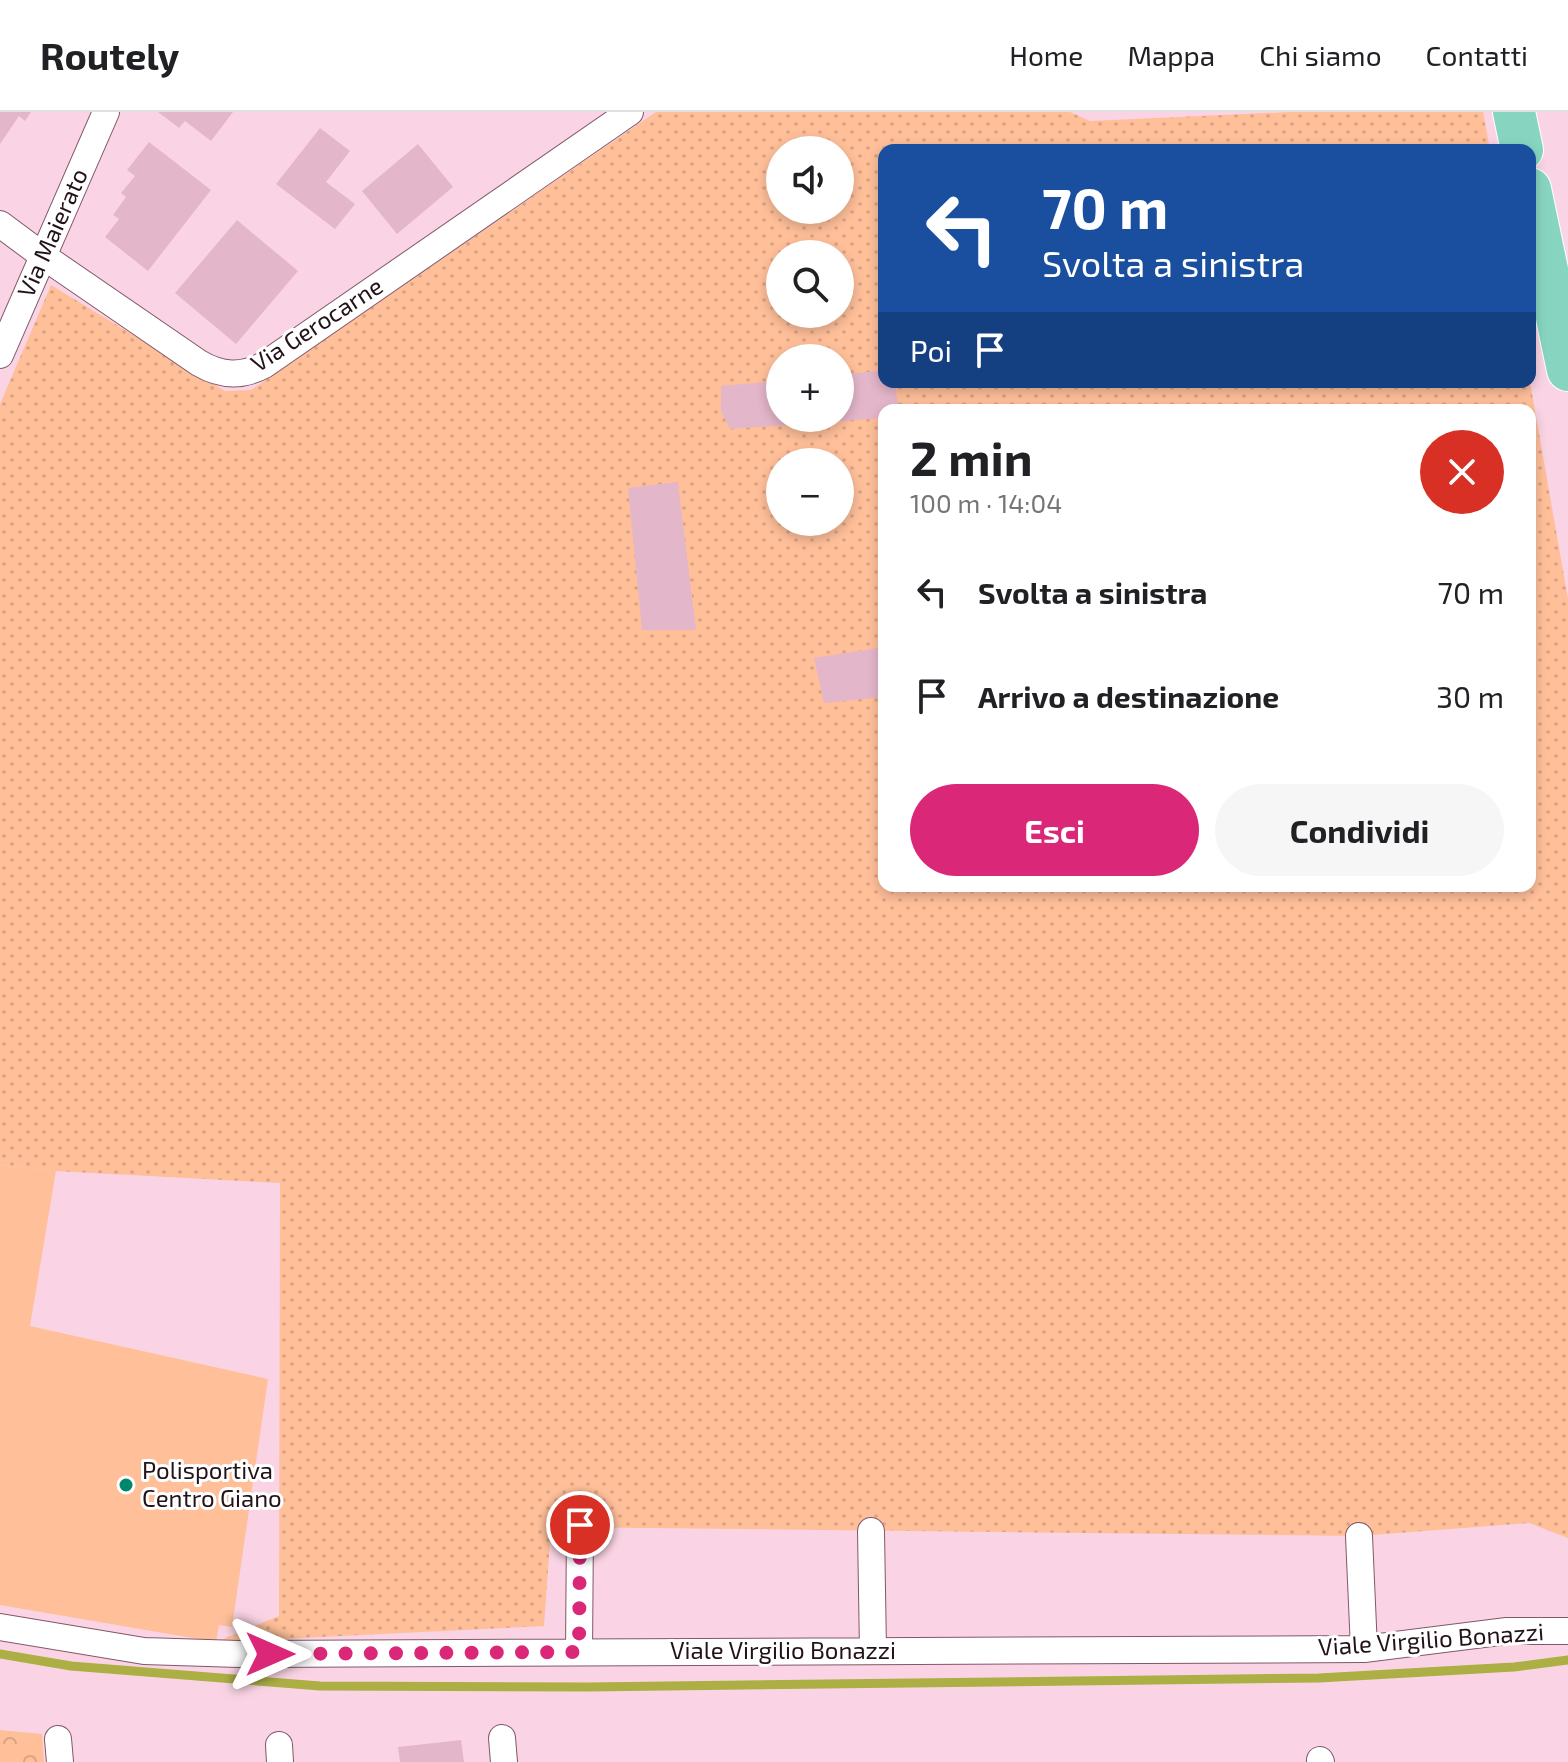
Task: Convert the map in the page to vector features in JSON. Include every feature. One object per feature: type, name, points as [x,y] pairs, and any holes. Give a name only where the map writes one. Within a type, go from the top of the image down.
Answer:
[{"type":"main road","points":[[1514,112],[1521,144]]},
{"type":"main road","points":[[1536,218],[1568,370]]},
{"type":"street","name":"Via Maierato","points":[[0,355],[106,112]]},
{"type":"street","name":"Via Gerocarne","points":[[0,224],[199,363],[234,375],[264,365],[630,112]]},
{"type":"street","points":[[579,1652],[580,1525]]},
{"type":"street","points":[[871,1531],[873,1651]]},
{"type":"street","points":[[1359,1536],[1364,1649]]},
{"type":"street","name":"Viale Virgilio Bonazzi","points":[[0,1627],[144,1651],[196,1654],[1364,1649],[1507,1631],[1568,1631]]},
{"type":"green space","points":[[656,112],[1070,112],[1090,121],[1290,112],[1483,112],[1489,144],[878,144],[878,388],[1531,388],[1534,404],[878,404],[878,892],[1536,892],[1536,416],[1568,599],[1568,1538],[1529,1523],[1359,1536],[551,1527],[544,1626],[216,1642],[279,1616],[280,1183],[0,1165],[0,404],[51,285],[225,391],[251,390]]},
{"type":"green space","name":"Polisportiva Centro Giano","points":[[0,1165],[56,1171],[30,1326],[268,1379],[232,1627],[219,1625],[216,1642],[0,1605]]},
{"type":"green space","points":[[0,1730],[42,1734],[44,1762],[0,1762]]},
{"type":"building","points":[[0,112],[31,112],[25,121],[19,116],[0,144]]},
{"type":"building","points":[[158,112],[233,112],[211,141],[185,121],[179,128]]},
{"type":"building","points":[[320,128],[350,151],[326,182],[355,204],[335,229],[276,184]]},
{"type":"building","points":[[149,142],[211,190],[148,271],[105,237],[119,219],[113,215],[126,197],[121,193],[135,176],[127,170]]},
{"type":"building","points":[[418,144],[453,187],[397,234],[362,191]]},
{"type":"building","points":[[237,220],[298,271],[236,344],[175,293]]},
{"type":"building","points":[[878,371],[878,388],[896,388],[898,404],[878,404],[878,418],[854,420],[854,373]]},
{"type":"building","points":[[766,382],[766,426],[730,429],[721,411],[721,386]]},
{"type":"building","points":[[678,482],[696,630],[642,630],[628,488]]},
{"type":"building","points":[[878,648],[878,698],[824,703],[814,658]]},
{"type":"building","points":[[461,1740],[464,1762],[400,1762],[398,1747]]},
{"type":"waterway","points":[[0,1654],[71,1666],[320,1686],[588,1687],[1319,1678],[1514,1667],[1568,1660]]},
{"type":"place","name":"Polisportiva Centro Giano","points":[[126,1485]]},
{"type":"route","points":[[270,1654],[579,1652],[580,1525]]}]
